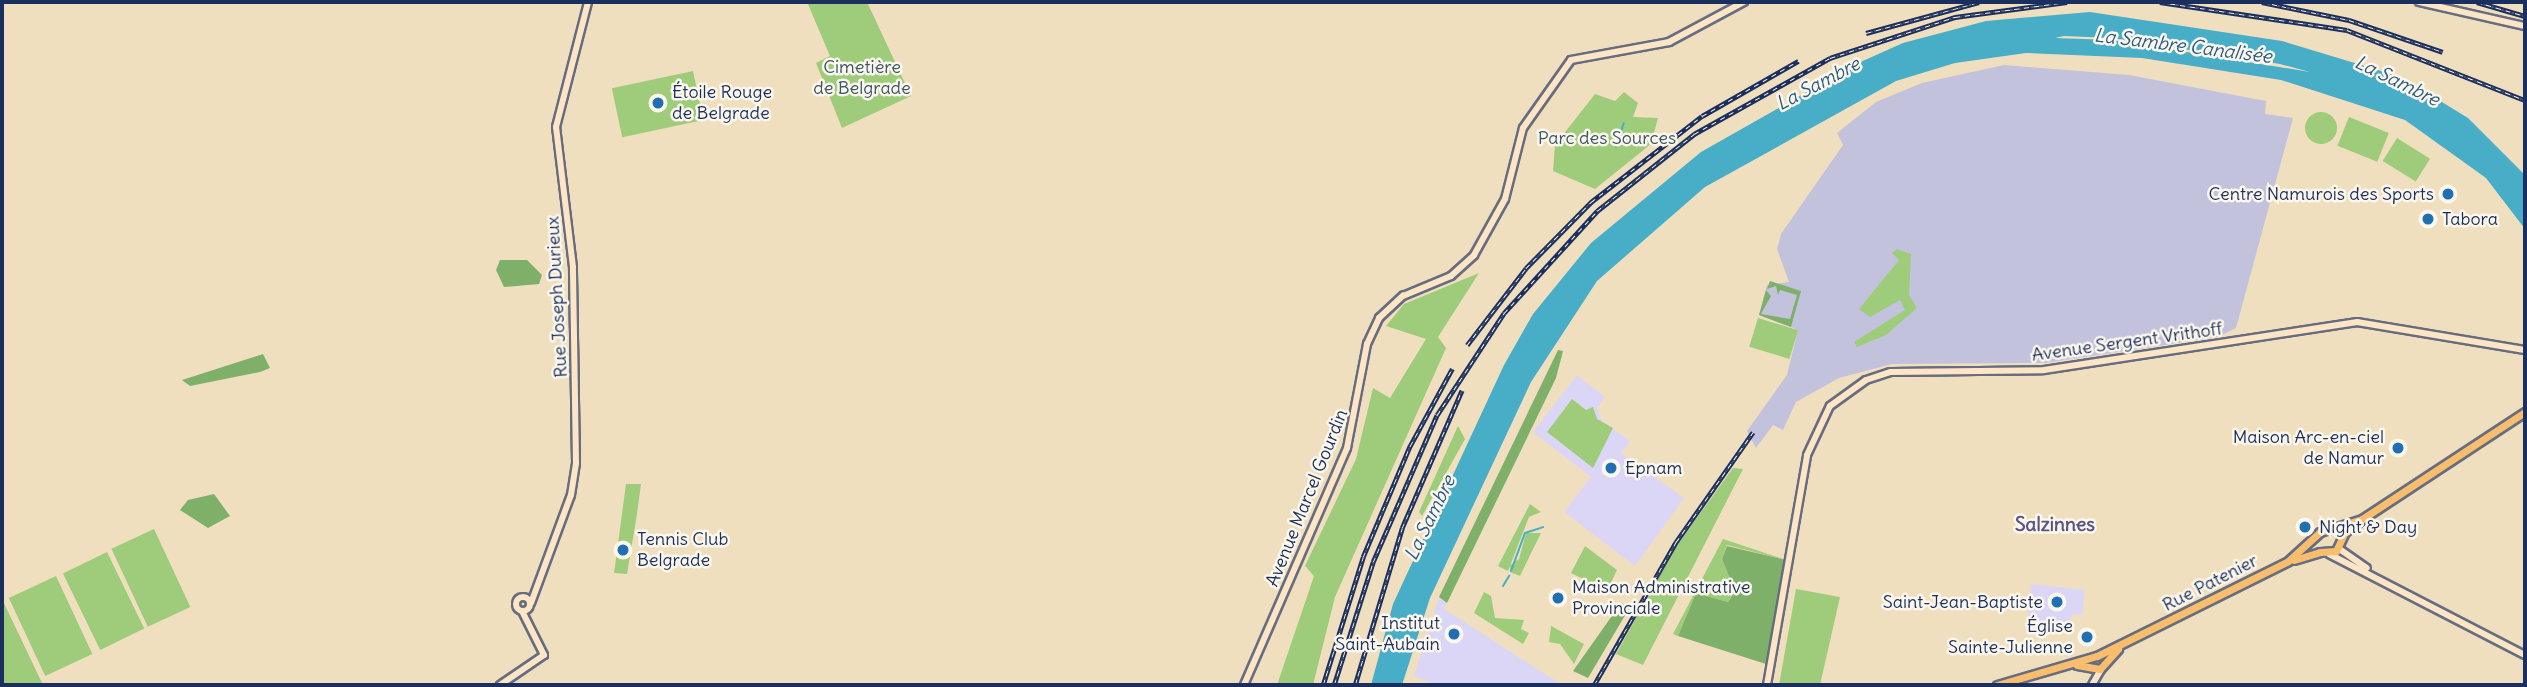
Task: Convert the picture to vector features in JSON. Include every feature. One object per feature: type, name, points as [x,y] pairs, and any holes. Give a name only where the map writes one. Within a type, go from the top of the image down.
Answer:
[{"type":"main road","points":[[2362,519],[2329,554],[2320,552],[2315,542],[2320,533],[2362,519],[2525,412]]},
{"type":"main road","points":[[2332,531],[2339,544]]},
{"type":"main road","name":"Rue Patenier","points":[[1997,685],[2099,661],[2145,632],[2288,561],[2315,542]]},
{"type":"main road","name":"Rue Patenier","points":[[2288,561],[2320,552]]},
{"type":"street","name":"Rue Joseph Durieux","points":[[500,685],[544,655],[528,619],[527,605],[537,590],[576,463],[573,267],[556,120],[588,2]]},
{"type":"street","name":"Avenue Marcel Gourdin","points":[[1244,685],[1347,448],[1373,327],[1396,301],[1451,276],[1474,255],[1505,199],[1523,128],[1571,60],[1669,42],[1744,2]]},
{"type":"street","points":[[2419,2],[2525,26]]},
{"type":"street","name":"Avenue Sergent Vrithoff","points":[[1767,685],[1805,464],[1830,406],[1878,375],[2044,370],[2373,322],[2525,350]]},
{"type":"street","points":[[2339,544],[2389,582]]},
{"type":"street","points":[[2329,554],[2389,582],[2525,655]]},
{"type":"street","points":[[2092,685],[2099,661]]},
{"type":"shaded area","points":[[2004,65],[2129,75],[2266,101],[2265,114],[2293,118],[2236,328],[2218,337],[2045,363],[1892,364],[1839,378],[1796,402],[1783,430],[1773,425],[1756,448],[1747,431],[1787,375],[1798,330],[1759,315],[1767,285],[1789,282],[1777,249],[1781,234],[1843,145],[1837,133],[1876,102],[1922,83]]},
{"type":"shaded area","name":"Epnam","points":[[1577,375],[1605,397],[1597,408],[1602,421],[1630,441],[1621,453],[1684,498],[1635,566],[1564,512],[1591,477],[1533,432]]},
{"type":"shaded area","name":"Saint-Jean-Baptiste","points":[[2031,584],[2085,590],[2082,615],[2073,614],[2063,632],[2027,623]]},
{"type":"shaded area","name":"Institut Saint-Aubain","points":[[1439,597],[1447,603],[1444,609],[1562,685],[1436,685],[1414,676]]},
{"type":"green space","name":"Cimetière de Belgrade","points":[[807,2],[867,2],[911,96],[842,128],[816,63],[830,56]]},
{"type":"green space","name":"Étoile Rouge de Belgrade","points":[[693,71],[703,120],[622,137],[612,88]]},
{"type":"green space","name":"Parc des Sources","points":[[1624,92],[1638,103],[1633,117],[1658,118],[1651,144],[1595,189],[1553,171],[1555,145],[1595,94],[1615,101]]},
{"type":"green space","points":[[2321,112],[2333,116],[2337,128],[2333,140],[2321,144],[2309,140],[2305,128],[2309,116]]},
{"type":"green space","points":[[2349,117],[2389,133],[2377,162],[2337,146]]},
{"type":"green space","points":[[2397,138],[2430,159],[2416,182],[2383,161]]},
{"type":"green space","points":[[1897,249],[1911,254],[1909,295],[1917,308],[1886,335],[1857,347],[1854,342],[1905,310],[1900,300],[1870,317],[1859,309],[1899,260],[1892,253]]},
{"type":"green space","points":[[500,260],[527,260],[542,275],[539,284],[504,287],[496,270]]},
{"type":"green space","points":[[1479,273],[1438,337],[1446,348],[1335,597],[1313,685],[1277,685],[1314,576],[1305,566],[1356,459],[1373,388],[1390,398],[1426,339],[1386,326],[1404,304]]},
{"type":"green space","points":[[1770,281],[1801,291],[1791,327],[1759,315],[1766,290],[1771,296],[1761,314],[1790,319],[1797,295],[1780,290],[1778,295],[1776,286],[1767,289]]},
{"type":"green space","points":[[1758,318],[1798,330],[1789,359],[1749,347]]},
{"type":"green space","points":[[1558,350],[1563,351],[1556,378],[1447,603],[1439,597]]},
{"type":"green space","points":[[263,354],[270,368],[260,372],[190,386],[182,380]]},
{"type":"green space","points":[[1572,399],[1586,410],[1593,407],[1597,419],[1613,428],[1593,468],[1547,432]]},
{"type":"green space","points":[[1458,426],[1465,439],[1422,516],[1419,512]]},
{"type":"green space","points":[[1733,468],[1743,469],[1643,665],[1616,654],[1675,548]]},
{"type":"green space","name":"Tennis Club Belgrade","points":[[626,484],[641,484],[627,574],[614,573]]},
{"type":"green space","points":[[214,494],[230,516],[208,528],[180,510],[188,500]]},
{"type":"green space","points":[[1530,504],[1541,512],[1529,517],[1508,571],[1498,566]]},
{"type":"green space","points":[[154,529],[190,607],[148,627],[111,549]]},
{"type":"green space","points":[[1526,533],[1541,533],[1520,576],[1510,572],[1510,565],[1519,559]]},
{"type":"green space","points":[[1723,539],[1786,560],[1727,545],[1722,559],[1735,590],[1728,602],[1696,593],[1678,636],[1673,634]]},
{"type":"green space","points":[[1585,546],[1617,570],[1607,591],[1571,573]]},
{"type":"green space","points":[[1727,546],[1786,560],[1769,665],[1678,636],[1696,593],[1728,602],[1735,591],[1722,559]]},
{"type":"green space","points":[[107,552],[144,628],[100,650],[63,573]]},
{"type":"green space","points":[[56,576],[92,654],[45,676],[9,598]]},
{"type":"green space","points":[[1796,589],[1840,597],[1820,685],[1779,685]]},
{"type":"green space","points":[[1484,592],[1491,596],[1495,618],[1524,620],[1521,629],[1529,633],[1523,644],[1474,613]]},
{"type":"green space","points":[[3,601],[43,685],[2,685]]},
{"type":"green space","points":[[1621,603],[1630,607],[1588,678],[1573,671]]},
{"type":"green space","points":[[1551,626],[1584,644],[1574,664],[1560,644],[1549,642]]},
{"type":"water","points":[[2090,12],[2282,41],[2401,77],[2468,118],[2525,175],[2525,229],[2486,178],[2405,120],[2281,80],[2142,58],[2026,53],[1955,63],[1896,81],[1705,187],[1597,281],[1531,382],[1430,598],[1402,685],[1371,685],[1393,604],[1504,365],[1533,314],[1591,243],[1701,152],[1856,64],[1903,43],[1986,21]],"holes":[[[2055,38],[2112,38],[2280,64],[2310,72],[2112,40]]]},
{"type":"waterway","points":[[1616,147],[1624,123]]},
{"type":"waterway","points":[[1511,571],[1525,533],[1543,527]]},
{"type":"waterway","points":[[1503,586],[1509,576]]},
{"type":"railway","points":[[1866,33],[1979,2]]},
{"type":"railway","points":[[1334,685],[1373,562],[1437,415],[1504,313],[1597,211],[1694,134],[1830,58],[1955,17],[2067,2]]},
{"type":"railway","points":[[2160,2],[2347,30],[2525,100]]},
{"type":"railway","points":[[2262,2],[2349,20],[2443,52]]},
{"type":"railway","points":[[2477,2],[2525,16]]},
{"type":"railway","points":[[1467,345],[1526,268],[1591,202],[1702,116],[1798,61]]},
{"type":"railway","points":[[1323,685],[1363,557],[1410,446],[1452,369]]},
{"type":"railway","points":[[1355,685],[1402,528],[1462,390]]},
{"type":"railway","points":[[1594,685],[1676,542],[1753,432]]},
{"type":"place","name":"Étoile Rouge de Belgrade","points":[[658,103]]},
{"type":"place","name":"Centre Namurois des Sports","points":[[2448,194]]},
{"type":"place","name":"Tabora","points":[[2428,219]]},
{"type":"place","name":"Maison Arc-en-ciel de Namur","points":[[2398,448]]},
{"type":"place","name":"Epnam","points":[[1611,468]]},
{"type":"place","name":"Night & Day","points":[[2305,527]]},
{"type":"place","name":"Tennis Club Belgrade","points":[[623,550]]},
{"type":"place","name":"Maison Administrative Provinciale","points":[[1558,598]]},
{"type":"place","name":"Saint-Jean-Baptiste","points":[[2057,602]]},
{"type":"place","name":"Institut Saint-Aubain","points":[[1454,634]]},
{"type":"place","name":"Église Sainte-Julienne","points":[[2087,637]]},
{"type":"district","name":"Salzinnes","points":[[2055,525]]},
{"type":"water label","name":"La Sambre Canalisée","points":[[2183,46]]},
{"type":"water label","name":"La Sambre","points":[[2397,81]]},
{"type":"water label","name":"La Sambre","points":[[1818,84]]},
{"type":"water label","name":"La Sambre","points":[[1430,518]]}]
